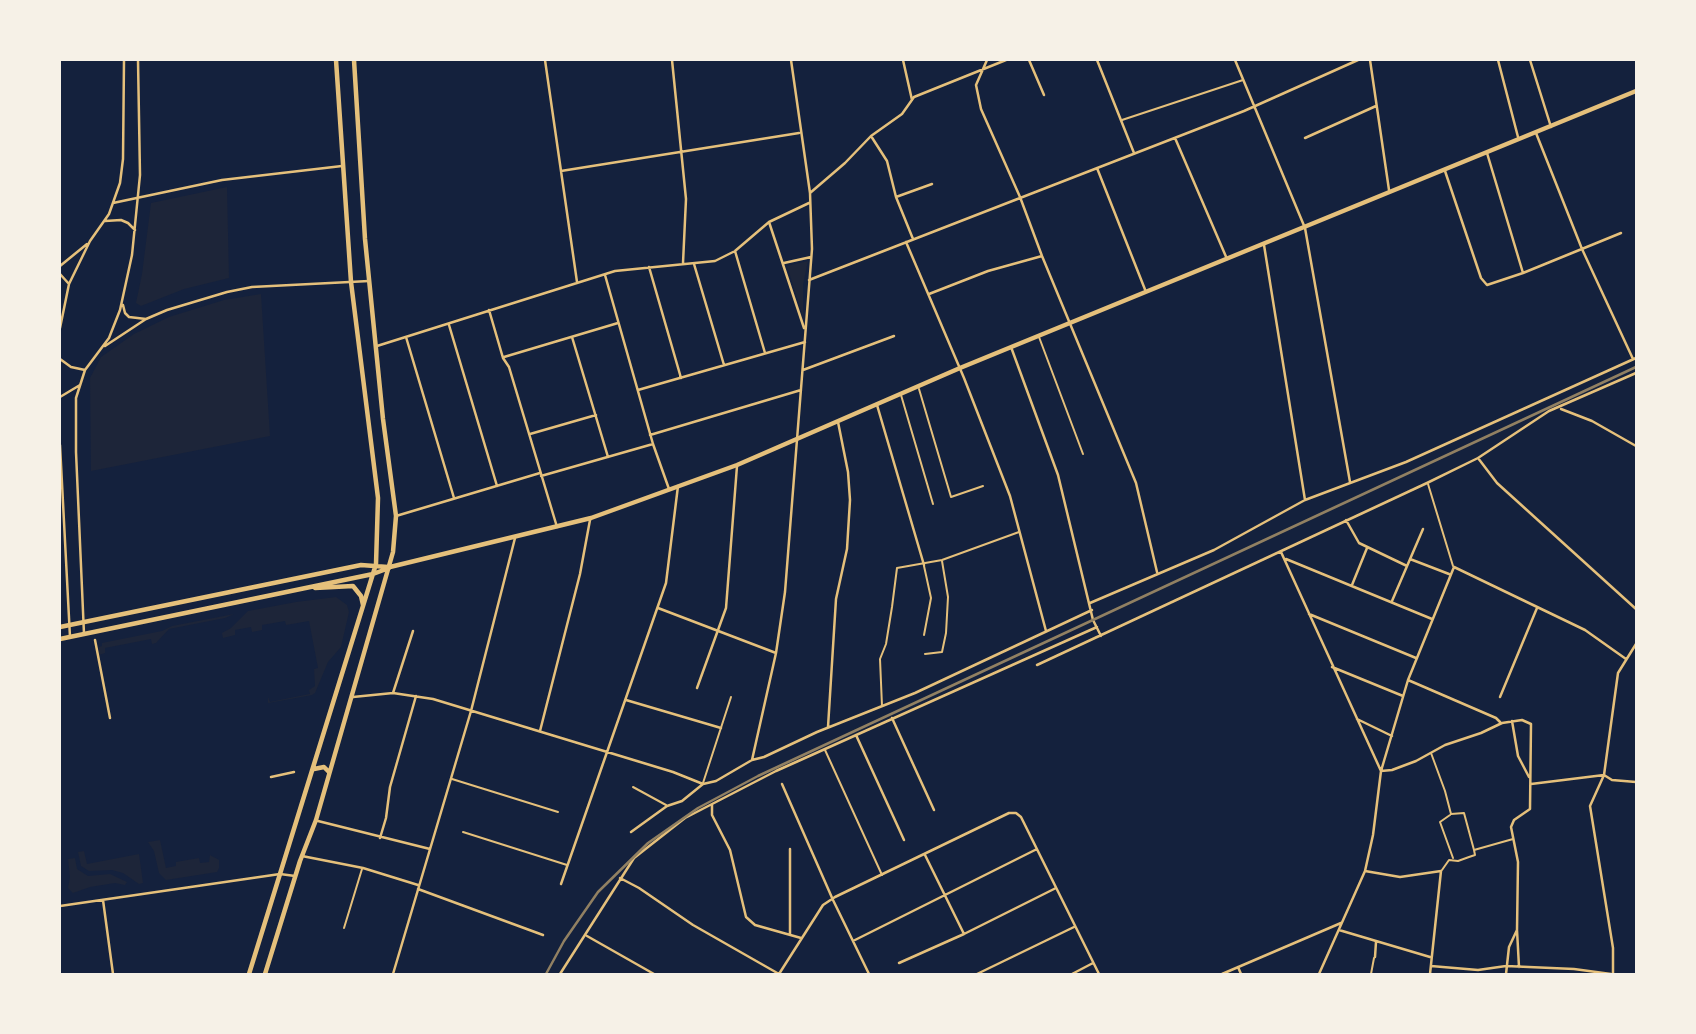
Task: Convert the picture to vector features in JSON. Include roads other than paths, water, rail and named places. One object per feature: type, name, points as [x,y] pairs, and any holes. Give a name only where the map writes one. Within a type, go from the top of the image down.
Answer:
[{"type":"main road","points":[[249,975],[376,564],[378,498],[351,282],[336,60]]},
{"type":"main road","points":[[265,975],[353,697],[390,567],[396,516],[369,282],[361,189],[355,60],[348,60]]},
{"type":"main road","points":[[60,639],[373,574],[390,567],[590,518],[737,465],[960,368],[1636,91]]},
{"type":"main road","points":[[60,627],[361,565],[390,567]]},
{"type":"main road","points":[[304,588],[353,586],[361,596],[364,606]]},
{"type":"main road","points":[[314,769],[324,768],[330,773]]},
{"type":"street","points":[[60,328],[69,284],[90,241],[105,221],[120,183],[123,159],[124,60]]},
{"type":"street","points":[[84,634],[76,398],[85,370],[109,338],[122,302],[138,198],[138,60]]},
{"type":"street","points":[[545,60],[577,282]]},
{"type":"street","points":[[672,60],[686,199],[683,263]]},
{"type":"street","points":[[752,760],[776,653],[785,592],[811,257],[810,193],[791,60]]},
{"type":"street","points":[[903,60],[912,100]]},
{"type":"street","points":[[987,60],[976,85],[981,109],[1020,197],[1136,483],[1157,572]]},
{"type":"street","points":[[810,193],[872,136],[902,114],[918,94],[1006,60]]},
{"type":"street","points":[[1029,60],[1044,95]]},
{"type":"street","points":[[1097,60],[1134,153]]},
{"type":"street","points":[[1235,60],[1305,228],[1350,482]]},
{"type":"street","points":[[809,280],[1244,111],[1358,60]]},
{"type":"street","points":[[1370,60],[1390,194]]},
{"type":"street","points":[[1498,60],[1519,140]]},
{"type":"street","points":[[1530,60],[1551,127]]},
{"type":"street","points":[[1305,138],[1376,106]]},
{"type":"street","points":[[561,171],[800,133]]},
{"type":"street","points":[[1090,603],[1157,572],[1214,550],[1305,500],[1406,462],[1634,359],[1583,249],[1536,133]]},
{"type":"street","points":[[872,136],[887,161],[896,197],[912,239]]},
{"type":"street","points":[[1175,138],[1227,259]]},
{"type":"street","points":[[1487,153],[1523,273]]},
{"type":"street","points":[[113,203],[254,175],[342,166]]},
{"type":"street","points":[[1096,167],[1146,292]]},
{"type":"street","points":[[1445,171],[1481,278],[1486,285],[1523,273],[1621,233]]},
{"type":"street","points":[[896,197],[932,184]]},
{"type":"street","points":[[377,346],[577,282],[649,266],[715,261],[736,251],[769,222],[809,203]]},
{"type":"street","points":[[105,221],[121,220],[135,230]]},
{"type":"street","points":[[769,222],[805,331]]},
{"type":"street","points":[[60,266],[90,241]]},
{"type":"street","points":[[906,242],[960,368],[1010,496],[1046,631]]},
{"type":"street","points":[[1264,245],[1305,500]]},
{"type":"street","points":[[736,251],[765,353]]},
{"type":"street","points":[[928,295],[988,271],[1042,256]]},
{"type":"street","points":[[784,262],[811,257]]},
{"type":"street","points":[[694,264],[724,365]]},
{"type":"street","points":[[649,266],[681,378]]},
{"type":"street","points":[[60,275],[69,284]]},
{"type":"street","points":[[605,275],[650,435],[669,490]]},
{"type":"street","points":[[102,348],[146,319],[205,298],[252,287],[369,282]]},
{"type":"street","points":[[122,302],[129,317],[146,319]]},
{"type":"street","points":[[489,310],[557,527]]},
{"type":"street","points":[[448,323],[497,486]]},
{"type":"street","points":[[503,358],[618,323]]},
{"type":"street","points":[[803,370],[894,336]]},
{"type":"street","points":[[406,337],[454,498]]},
{"type":"street","points":[[572,337],[608,457]]},
{"type":"street","points":[[638,390],[805,342]]},
{"type":"street","points":[[1011,347],[1058,475],[1090,603],[1101,636]]},
{"type":"street","points":[[60,359],[71,367],[85,370]]},
{"type":"street","points":[[1037,665],[1427,483],[1478,458],[1549,411],[1636,373]]},
{"type":"street","points":[[60,397],[80,385]]},
{"type":"street","points":[[650,435],[801,390]]},
{"type":"street","points":[[877,405],[924,565]]},
{"type":"street","points":[[1560,408],[1592,421],[1636,446]]},
{"type":"street","points":[[530,434],[596,415]]},
{"type":"street","points":[[828,727],[836,599],[847,549],[850,500],[848,471],[838,421]]},
{"type":"street","points":[[396,516],[653,444]]},
{"type":"street","points":[[60,445],[70,637]]},
{"type":"street","points":[[1478,458],[1497,483],[1636,609]]},
{"type":"street","points":[[697,688],[726,608],[737,465]]},
{"type":"street","points":[[561,884],[666,583],[678,486]]},
{"type":"street","points":[[540,731],[575,593],[590,518]]},
{"type":"street","points":[[1346,520],[1359,543],[1408,566]]},
{"type":"street","points":[[1392,601],[1423,529]]},
{"type":"street","points":[[393,975],[471,711],[515,538]]},
{"type":"street","points":[[1352,585],[1367,548]]},
{"type":"street","points":[[1281,552],[1381,771]]},
{"type":"street","points":[[1284,559],[1432,619]]},
{"type":"street","points":[[1410,559],[1450,575]]},
{"type":"street","points":[[1319,975],[1366,871],[1381,771],[1408,680],[1454,567],[1594,635],[1626,659]]},
{"type":"street","points":[[658,608],[776,653]]},
{"type":"street","points":[[1500,697],[1537,608]]},
{"type":"street","points":[[631,832],[667,806],[682,801],[703,784],[716,781],[752,760],[967,670],[1092,610]]},
{"type":"street","points":[[1308,613],[1416,658]]},
{"type":"street","points":[[560,975],[587,936],[620,878],[643,850],[685,818],[776,771],[1097,627]]},
{"type":"street","points":[[393,693],[412,631]]},
{"type":"street","points":[[95,640],[110,718]]},
{"type":"street","points":[[1431,966],[1478,970],[1506,966],[1574,969],[1612,975],[1613,948],[1590,807],[1604,775],[1618,673],[1636,644]]},
{"type":"street","points":[[1332,667],[1403,696]]},
{"type":"street","points":[[1408,680],[1502,723]]},
{"type":"street","points":[[353,697],[393,693],[416,696],[540,731],[607,754],[673,772],[703,784]]},
{"type":"street","points":[[380,838],[390,787],[416,696]]},
{"type":"street","points":[[626,700],[720,728]]},
{"type":"street","points":[[892,718],[934,810]]},
{"type":"street","points":[[1355,719],[1392,736]]},
{"type":"street","points":[[1381,771],[1416,761],[1431,752],[1502,723],[1526,720],[1531,724],[1530,808],[1512,823],[1518,862],[1519,967]]},
{"type":"street","points":[[1512,721],[1521,765],[1531,782]]},
{"type":"street","points":[[856,735],[904,840]]},
{"type":"street","points":[[271,777],[294,772]]},
{"type":"street","points":[[1531,782],[1604,775],[1612,779],[1636,782]]},
{"type":"street","points":[[782,784],[869,974]]},
{"type":"street","points":[[712,805],[712,815]]},
{"type":"street","points":[[705,809],[712,815],[730,850],[747,917],[755,925],[801,938]]},
{"type":"street","points":[[620,878],[693,926],[779,974],[823,905],[1009,813],[1016,813],[1021,817],[1099,975]]},
{"type":"street","points":[[316,820],[430,849]]},
{"type":"street","points":[[790,849],[790,935]]},
{"type":"street","points":[[853,941],[1037,849]]},
{"type":"street","points":[[925,855],[964,934]]},
{"type":"street","points":[[302,856],[363,868],[543,935]]},
{"type":"street","points":[[1366,871],[1400,877],[1441,871],[1430,975]]},
{"type":"street","points":[[60,906],[280,874],[296,876]]},
{"type":"street","points":[[899,963],[1056,888]]},
{"type":"street","points":[[103,900],[114,975]]},
{"type":"street","points":[[1222,975],[1342,923]]},
{"type":"street","points":[[977,975],[1074,927]]},
{"type":"street","points":[[1339,930],[1431,957]]},
{"type":"street","points":[[1506,975],[1509,947],[1517,930]]},
{"type":"street","points":[[587,936],[654,975]]},
{"type":"street","points":[[1375,957],[1376,942]]},
{"type":"street","points":[[1072,975],[1093,963]]},
{"type":"street","points":[[1238,967],[1241,975]]},
{"type":"lane","points":[[1121,121],[1244,80]]},
{"type":"lane","points":[[1038,336],[1083,454]]},
{"type":"lane","points":[[919,386],[951,496],[983,486]]},
{"type":"lane","points":[[901,394],[933,504]]},
{"type":"lane","points":[[1427,483],[1454,567]]},
{"type":"lane","points":[[882,706],[880,659],[886,644],[897,568],[942,560],[1020,532]]},
{"type":"lane","points":[[925,654],[942,652],[946,633],[948,597],[942,560]]},
{"type":"lane","points":[[924,565],[931,593],[924,635]]},
{"type":"lane","points":[[703,784],[731,696]]},
{"type":"lane","points":[[824,749],[882,875]]},
{"type":"lane","points":[[1431,752],[1451,814]]},
{"type":"lane","points":[[451,778],[558,812]]},
{"type":"lane","points":[[633,787],[667,806]]},
{"type":"lane","points":[[1441,871],[1446,862],[1475,855],[1464,813],[1451,814],[1440,822],[1453,860]]},
{"type":"lane","points":[[463,832],[568,866]]},
{"type":"lane","points":[[1474,850],[1513,838]]},
{"type":"lane","points":[[344,928],[363,868]]},
{"type":"lane","points":[[1371,975],[1375,957]]},
{"type":"railway","points":[[546,974],[564,941],[598,892],[648,843],[698,808],[758,776],[1636,367]]}]
